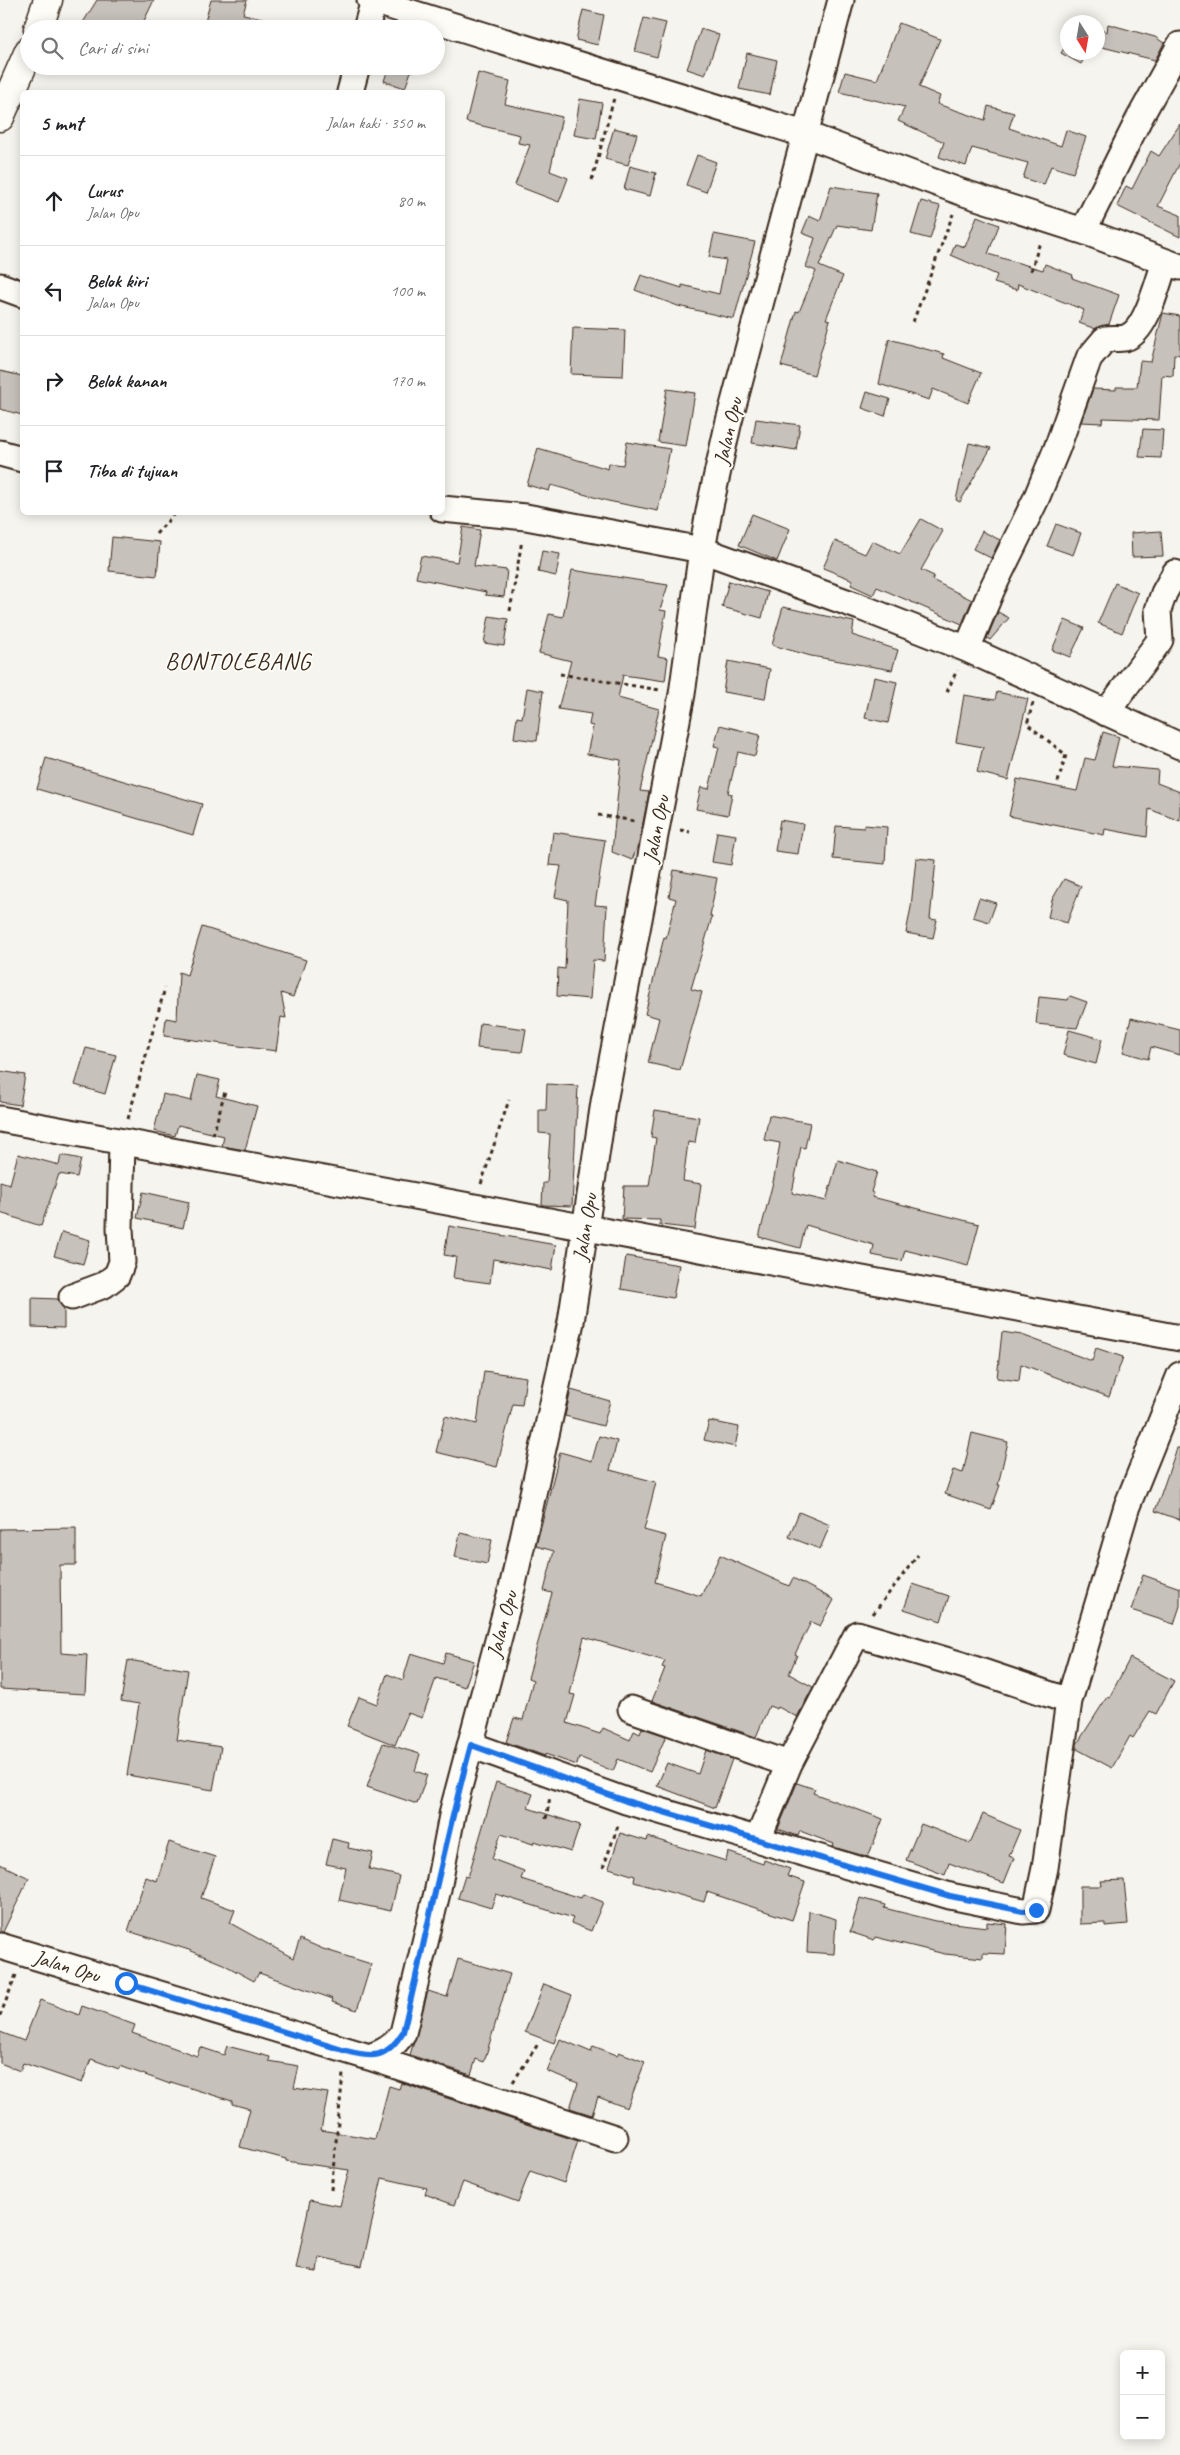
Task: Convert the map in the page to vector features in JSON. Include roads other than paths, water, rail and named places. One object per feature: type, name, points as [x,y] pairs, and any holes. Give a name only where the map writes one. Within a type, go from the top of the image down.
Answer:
[{"type":"main road","points":[[41,20],[48,0]]},
{"type":"main road","points":[[0,117],[20,71]]},
{"type":"street","points":[[368,20],[372,0],[437,20]]},
{"type":"street","name":"Jalan Opu","points":[[0,1946],[357,2054],[384,2052],[395,2044],[403,2032],[438,1889],[453,1810],[513,1584],[570,1322],[604,1102],[682,694],[702,550],[728,425],[757,322],[804,134],[841,0]]},
{"type":"street","points":[[445,22],[804,134],[961,192],[1083,231],[1172,264],[1136,331],[1125,338],[1105,339],[1089,358],[1040,491],[966,649]]},
{"type":"street","points":[[1083,231],[1139,119],[1180,45]]},
{"type":"street","points":[[351,90],[355,75]]},
{"type":"street","points":[[0,286],[20,293]]},
{"type":"street","points":[[0,453],[20,459]]},
{"type":"street","points":[[445,509],[526,517],[702,550],[860,607],[966,649],[1180,746]]},
{"type":"street","points":[[1106,713],[1160,640],[1158,610],[1164,593],[1176,573]]},
{"type":"street","points":[[0,1119],[1180,1338]]},
{"type":"street","points":[[72,1297],[104,1285],[116,1275],[122,1262],[120,1228],[122,1142]]},
{"type":"street","points":[[471,1745],[626,1801],[950,1896],[1023,1911],[1036,1910],[1046,1868],[1069,1701],[1127,1506],[1180,1375]]},
{"type":"street","points":[[758,1839],[790,1764],[857,1634],[962,1665],[1069,1701]]},
{"type":"street","points":[[631,1709],[790,1764]]},
{"type":"street","points":[[357,2054],[615,2138]]},
{"type":"district","name":"BONTOLEBANG","points":[[238,661]]}]
